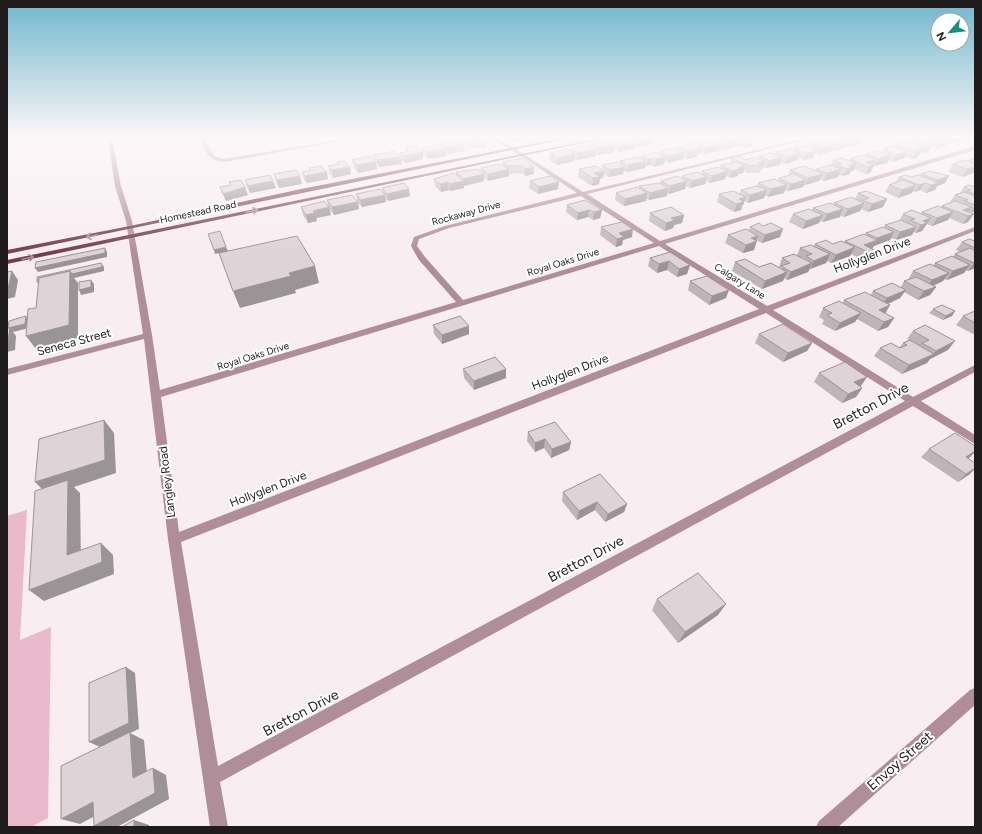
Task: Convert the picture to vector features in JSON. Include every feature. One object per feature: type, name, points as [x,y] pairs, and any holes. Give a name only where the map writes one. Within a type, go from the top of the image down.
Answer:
[{"type":"main road","name":"Homestead Road","points":[[7,262],[301,191],[373,177]]},
{"type":"main road","points":[[391,177],[396,181]]},
{"type":"main road","name":"Homestead Road","points":[[7,252],[131,232],[306,200],[416,177]]},
{"type":"main road","points":[[301,191],[306,200]]},
{"type":"street","name":"Langley Road","points":[[116,177],[131,232],[148,334],[174,539],[219,827]]},
{"type":"street","name":"Calgary Lane","points":[[555,177],[975,440]]},
{"type":"street","name":"Rockaway Drive","points":[[461,303],[422,258],[414,246],[416,238],[447,227],[650,177]]},
{"type":"street","name":"Royal Oaks Drive","points":[[156,395],[879,177]]},
{"type":"street","name":"Hollyglen Drive","points":[[174,539],[975,229]]},
{"type":"street","name":"Seneca Street","points":[[7,372],[148,334]]},
{"type":"street","name":"Bretton Drive","points":[[212,778],[975,368]]},
{"type":"street","name":"Envoy Street","points":[[825,827],[975,695]]},
{"type":"shaded area","points":[[27,510],[20,640],[51,627],[48,818],[31,827],[7,827],[7,516]]},
{"type":"building","points":[[260,177],[271,177],[273,181],[248,186],[245,180]]},
{"type":"building","points":[[275,177],[295,177],[277,180]]},
{"type":"building","points":[[441,177],[459,177],[464,181],[450,184],[448,182],[440,184],[434,179]]},
{"type":"building","points":[[461,177],[472,177],[463,179]]},
{"type":"building","points":[[551,177],[559,182],[539,187],[530,181]]},
{"type":"building","points":[[679,177],[687,181],[670,186],[661,181]]},
{"type":"building","points":[[684,177],[707,177],[692,181]]},
{"type":"building","points":[[800,177],[806,180],[791,184],[779,178]]},
{"type":"building","points":[[899,177],[923,177],[939,183],[931,185],[925,183],[919,185]]},
{"type":"building","points":[[929,177],[946,177],[937,180]]},
{"type":"building","points":[[774,179],[787,185],[771,189],[758,183]]},
{"type":"building","points":[[241,180],[245,187],[223,194],[220,187],[231,185],[229,182]]},
{"type":"building","points":[[903,180],[916,185],[902,190],[889,185]]},
{"type":"building","points":[[404,183],[409,189],[387,194],[382,188]]},
{"type":"building","points":[[660,183],[668,188],[650,193],[639,186]]},
{"type":"building","points":[[969,185],[975,187],[975,194],[967,191],[971,190],[964,187]]},
{"type":"building","points":[[757,186],[767,190],[750,195],[741,190]]},
{"type":"building","points":[[637,187],[647,193],[625,199],[616,193]]},
{"type":"building","points":[[380,189],[385,195],[360,200],[356,194]]},
{"type":"building","points":[[733,191],[746,197],[739,199],[744,202],[736,204],[719,194]]},
{"type":"building","points":[[866,191],[887,199],[872,204],[862,200],[869,198],[858,193]]},
{"type":"building","points":[[964,192],[975,196],[975,205],[964,201],[968,200],[955,195]]},
{"type":"building","points":[[352,195],[358,202],[332,207],[327,200]]},
{"type":"building","points":[[851,197],[864,203],[848,209],[834,203]]},
{"type":"building","points":[[585,200],[602,210],[594,212],[589,210],[578,213],[567,205]]},
{"type":"building","points":[[324,201],[329,207],[313,211],[315,213],[306,215],[301,207]]},
{"type":"building","points":[[955,201],[972,207],[963,210],[974,214],[968,216],[942,206]]},
{"type":"building","points":[[830,203],[843,209],[827,214],[813,208]]},
{"type":"building","points":[[938,206],[953,212],[937,218],[922,212]]},
{"type":"building","points":[[671,207],[684,215],[671,218],[675,220],[666,223],[650,213]]},
{"type":"building","points":[[809,209],[823,215],[806,221],[793,214]]},
{"type":"building","points":[[912,210],[931,218],[923,221],[927,223],[921,225],[910,220],[915,219],[903,214]]},
{"type":"building","points":[[901,220],[916,227],[900,232],[885,225]]},
{"type":"building","points":[[622,222],[633,229],[619,233],[624,237],[617,239],[601,227]]},
{"type":"building","points":[[759,223],[763,226],[771,223],[783,229],[765,235],[750,227]]},
{"type":"building","points":[[883,227],[894,232],[877,238],[866,233]]},
{"type":"building","points":[[746,229],[758,236],[751,238],[757,241],[746,245],[728,235]]},
{"type":"building","points":[[220,231],[226,247],[214,250],[208,234]]},
{"type":"building","points":[[864,234],[877,240],[864,245],[878,252],[872,254],[845,241]]},
{"type":"building","points":[[297,236],[315,266],[289,273],[291,276],[233,291],[219,253]]},
{"type":"building","points":[[969,239],[975,241],[975,248],[962,242]]},
{"type":"building","points":[[826,240],[833,244],[841,241],[855,247],[836,255],[815,244]]},
{"type":"building","points":[[811,245],[830,254],[814,261],[806,256],[812,254],[800,248]]},
{"type":"building","points":[[105,248],[105,253],[35,268],[36,262]]},
{"type":"building","points":[[970,248],[975,251],[974,263],[955,254]]},
{"type":"building","points":[[670,252],[690,265],[679,269],[669,261],[659,264],[650,258]]},
{"type":"building","points":[[794,254],[812,263],[791,272],[781,266],[790,263],[782,258]]},
{"type":"building","points":[[952,256],[970,265],[953,271],[935,263]]},
{"type":"building","points":[[745,259],[759,267],[771,263],[787,272],[765,281],[735,262]]},
{"type":"building","points":[[101,263],[102,267],[72,274],[70,271],[39,278],[37,282],[37,277]]},
{"type":"building","points":[[930,264],[949,273],[932,280],[913,271]]},
{"type":"building","points":[[12,271],[8,289],[7,289],[7,272]]},
{"type":"building","points":[[70,271],[69,325],[26,336],[28,309],[36,308],[39,278]]},
{"type":"building","points":[[707,276],[729,290],[712,296],[690,281]]},
{"type":"building","points":[[916,277],[936,287],[924,291],[904,281]]},
{"type":"building","points":[[91,280],[91,287],[79,290],[79,282]]},
{"type":"building","points":[[892,283],[906,290],[887,298],[873,291]]},
{"type":"building","points":[[865,292],[890,305],[879,310],[894,318],[884,322],[844,300]]},
{"type":"building","points":[[839,301],[861,313],[840,323],[827,315],[832,313],[823,308]]},
{"type":"building","points":[[942,305],[955,311],[946,316],[933,309]]},
{"type":"building","points":[[975,311],[975,323],[963,316]]},
{"type":"building","points":[[26,316],[25,324],[8,328],[9,321]]},
{"type":"building","points":[[460,316],[469,326],[442,335],[433,325]]},
{"type":"building","points":[[783,324],[812,343],[788,353],[759,334]]},
{"type":"building","points":[[925,325],[955,341],[936,351],[922,343],[929,340],[913,331]]},
{"type":"building","points":[[7,328],[10,328],[7,342]]},
{"type":"building","points":[[910,340],[934,354],[909,365],[880,348],[891,343],[900,348],[907,345],[903,343]]},
{"type":"building","points":[[495,357],[506,369],[474,381],[463,369]]},
{"type":"building","points":[[845,362],[867,377],[854,382],[862,388],[848,394],[819,373]]},
{"type":"building","points":[[104,420],[105,460],[35,482],[39,439]]},
{"type":"building","points":[[555,422],[571,442],[552,449],[545,439],[535,443],[528,432]]},
{"type":"building","points":[[955,433],[975,446],[975,451],[966,457],[975,463],[975,468],[966,474],[929,449]]},
{"type":"building","points":[[600,474],[627,504],[608,514],[597,502],[579,511],[563,492]]},
{"type":"building","points":[[68,480],[67,555],[101,543],[102,562],[29,590],[35,491]]},
{"type":"building","points":[[698,573],[726,604],[685,632],[657,599]]},
{"type":"building","points":[[126,667],[129,723],[89,742],[89,683]]},
{"type":"building","points":[[130,732],[133,778],[153,768],[155,793],[94,826],[93,802],[61,819],[61,766]]},
{"type":"building","points":[[134,820],[134,827],[122,827]]}]
